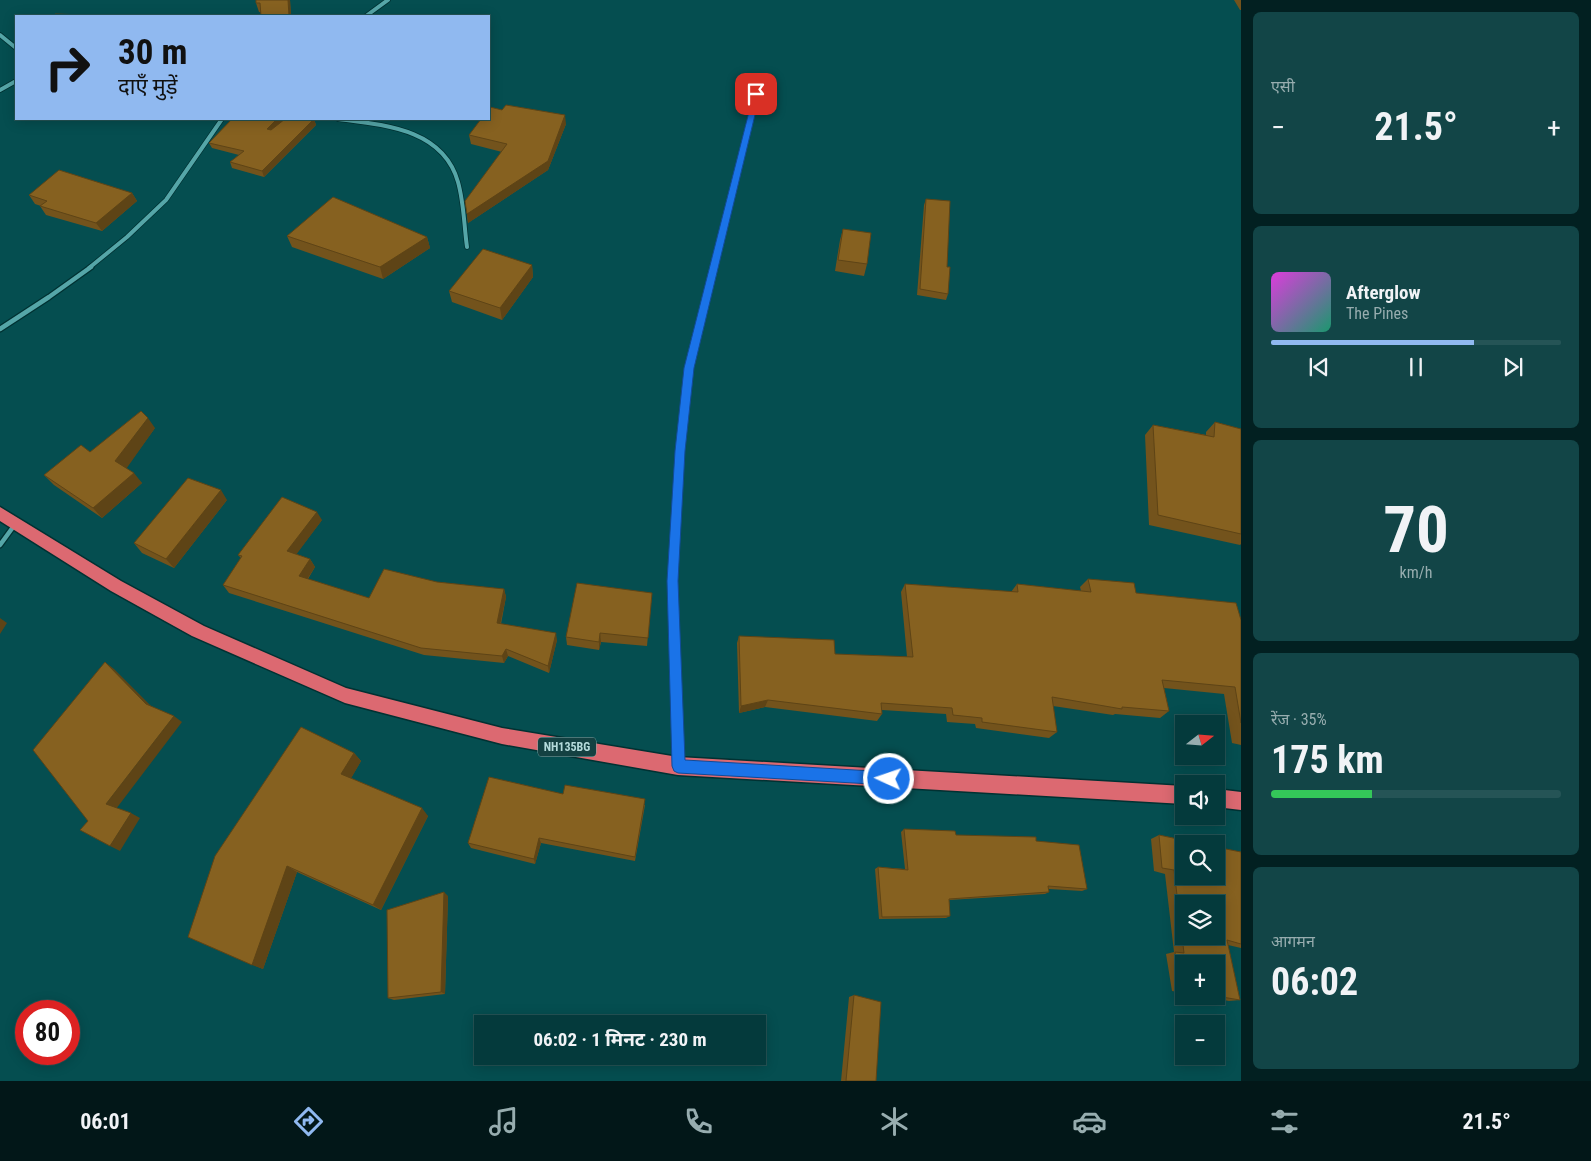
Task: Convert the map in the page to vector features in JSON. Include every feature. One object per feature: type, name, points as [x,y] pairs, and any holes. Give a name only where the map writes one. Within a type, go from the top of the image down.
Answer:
[{"type":"highway","name":"NH135BG","points":[[0,513],[116,586],[198,631],[345,695],[502,736],[678,766],[1175,794]]},
{"type":"highway","points":[[1225,799],[1241,801]]},
{"type":"street","points":[[367,15],[388,0]]},
{"type":"street","points":[[0,36],[15,47]]},
{"type":"street","points":[[0,90],[15,82]]},
{"type":"street","points":[[678,766],[672,581],[681,434],[689,368],[756,94]]},
{"type":"street","points":[[0,329],[34,309],[73,281],[103,258],[154,212],[186,174],[221,120]]},
{"type":"street","points":[[346,120],[372,123],[406,131],[434,144],[451,164],[460,190],[466,247]]},
{"type":"street","points":[[0,545],[17,523]]},
{"type":"building","points":[[256,0],[288,0],[289,15],[261,15],[260,3],[256,3]]},
{"type":"building","points":[[506,105],[565,115],[548,161],[467,214],[465,201],[507,144],[469,135],[480,120],[490,120],[490,107],[502,110]]},
{"type":"building","points":[[231,120],[276,120],[267,129],[271,130],[284,120],[313,120],[262,171],[230,162],[244,151],[209,143]]},
{"type":"building","points":[[59,170],[132,193],[96,223],[40,206],[47,201],[29,195]]},
{"type":"building","points":[[333,197],[427,237],[380,267],[287,236]]},
{"type":"building","points":[[926,199],[950,201],[947,267],[950,267],[948,294],[920,289]]},
{"type":"building","points":[[843,229],[871,233],[867,264],[838,260]]},
{"type":"building","points":[[483,249],[532,265],[500,308],[449,291]]},
{"type":"building","points":[[141,411],[148,418],[115,461],[134,473],[93,508],[44,475],[81,445],[90,452]]},
{"type":"building","points":[[1215,422],[1241,429],[1241,534],[1158,515],[1153,425],[1214,437]]},
{"type":"building","points":[[188,478],[221,490],[166,559],[134,543]]},
{"type":"building","points":[[282,497],[317,512],[287,551],[310,559],[299,576],[369,598],[384,569],[437,582],[504,589],[497,623],[556,633],[548,666],[506,649],[502,656],[421,648],[223,585],[242,556],[238,555]]},
{"type":"building","points":[[1088,579],[1134,583],[1136,593],[1236,603],[1241,620],[1241,723],[1235,687],[1162,680],[1169,711],[1122,707],[1122,709],[1052,697],[1057,732],[982,722],[982,718],[953,715],[952,708],[881,703],[882,714],[768,700],[741,706],[739,636],[834,640],[835,654],[913,657],[905,584],[1018,592],[1017,584],[1091,592]]},
{"type":"building","points":[[577,583],[652,593],[648,638],[600,633],[599,642],[566,637]]},
{"type":"building","points":[[105,662],[146,704],[174,716],[106,804],[131,813],[110,846],[80,830],[88,821],[33,750]]},
{"type":"building","points":[[301,727],[354,753],[341,774],[422,808],[373,905],[287,866],[252,965],[188,937],[215,856]]},
{"type":"building","points":[[489,777],[563,794],[565,785],[645,799],[635,857],[539,838],[534,859],[468,843]]},
{"type":"building","points":[[904,829],[955,831],[956,835],[1036,837],[1036,841],[1079,845],[1087,889],[1048,886],[1049,892],[949,899],[950,916],[882,917],[878,867],[908,870]]},
{"type":"building","points":[[1159,835],[1175,838],[1175,878],[1174,870],[1162,868]]},
{"type":"building","points":[[1225,849],[1241,852],[1241,944],[1227,940],[1240,1000],[1225,998],[1225,955],[1175,955],[1175,952],[1184,953],[1183,945],[1225,945],[1225,895],[1177,895],[1176,885],[1225,885]]},
{"type":"building","points":[[444,892],[441,992],[388,998],[387,910]]},
{"type":"building","points":[[854,995],[881,1002],[876,1081],[846,1081]]},
{"type":"route","points":[[756,94],[689,368],[681,434],[672,581],[678,766],[889,779]]}]
